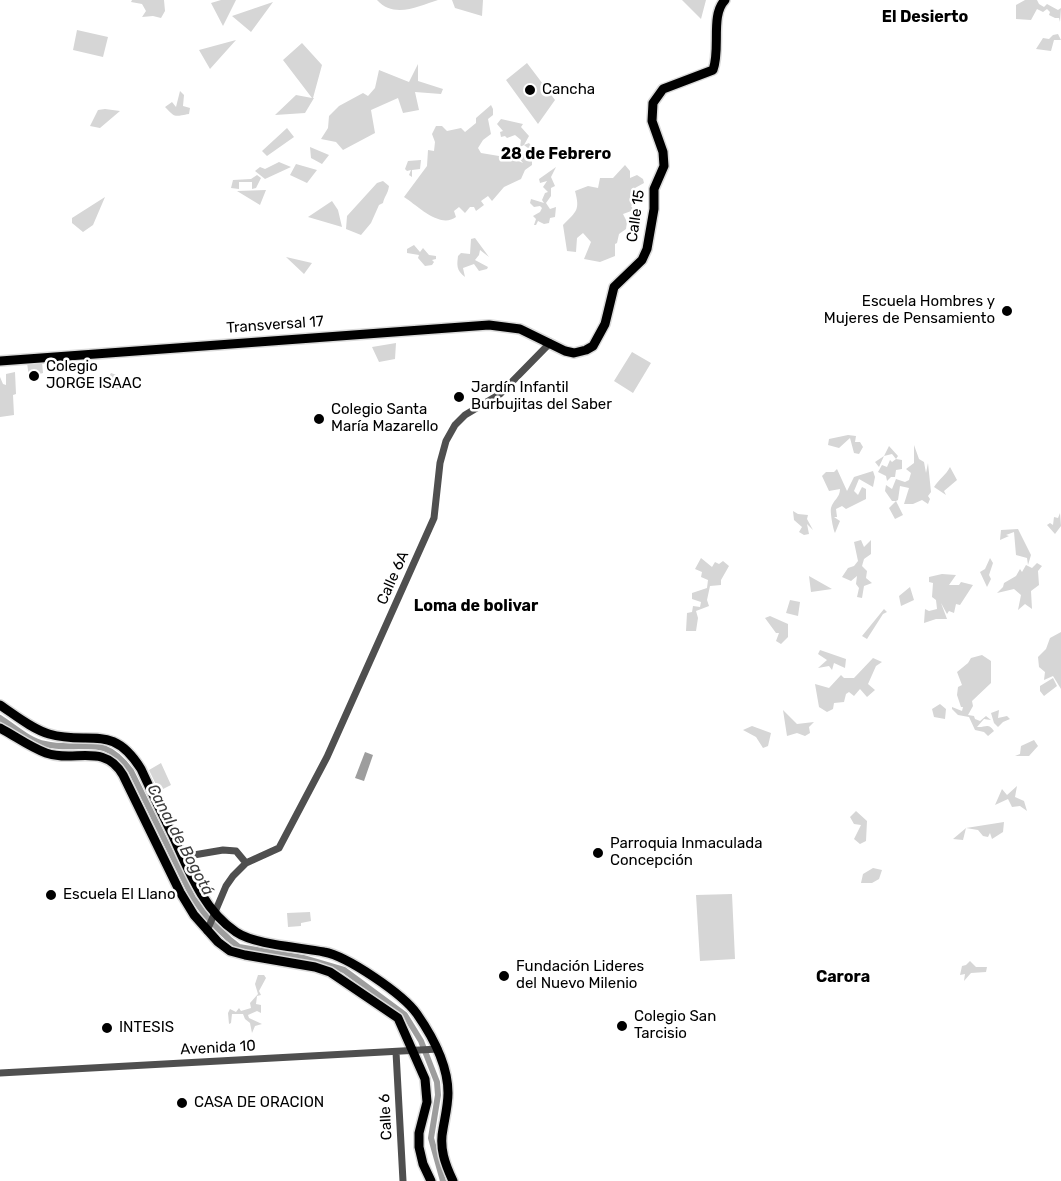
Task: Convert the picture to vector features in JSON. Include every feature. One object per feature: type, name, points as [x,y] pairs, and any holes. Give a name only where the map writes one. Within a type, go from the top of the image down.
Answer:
[{"type":"main road","name":"Calle 15","points":[[550,343],[574,353],[593,346],[606,324],[614,287],[642,260],[652,226],[654,189],[664,166],[663,152],[652,122],[653,103],[663,89],[713,70],[717,52],[717,15],[725,0]]},
{"type":"main road","name":"Transversal 17","points":[[0,361],[489,325],[520,329],[550,343]]},
{"type":"main road","points":[[0,705],[45,733],[104,738],[123,747],[141,768],[200,891],[215,914],[232,929],[248,938],[328,953],[353,964],[410,1006],[423,1022],[445,1067],[448,1101],[442,1132],[442,1151],[453,1181]]},
{"type":"main road","points":[[0,728],[45,753],[58,756],[99,756],[116,765],[187,903],[225,948],[240,954],[330,972],[393,1014],[416,1050],[427,1089],[427,1102],[419,1133],[419,1147],[423,1164],[431,1181]]},
{"type":"street","name":"Calle 6A","points":[[246,863],[279,848],[349,711],[434,518],[440,464],[446,441],[455,425],[474,409],[500,394],[550,343]]},
{"type":"street","points":[[182,857],[223,850],[236,851],[246,863],[226,886],[209,929]]},
{"type":"street","name":"Avenida 10","points":[[0,1073],[436,1049]]},
{"type":"street","name":"Calle 6","points":[[396,1052],[403,1181]]},
{"type":"shaded area","points":[[132,0],[164,0],[165,11],[161,18],[142,17],[146,11],[142,4],[131,2]]},
{"type":"shaded area","points":[[236,0],[223,26],[211,3]]},
{"type":"shaded area","points":[[377,0],[438,0],[415,8],[399,10],[384,6]]},
{"type":"shaded area","points":[[452,0],[483,0],[482,16],[455,8]]},
{"type":"shaded area","points":[[682,0],[706,0],[701,19]]},
{"type":"shaded area","points":[[1025,0],[1037,0],[1044,7],[1047,4],[1058,10],[1061,8],[1060,22],[1059,18],[1049,15],[1050,12],[1047,9],[1043,12],[1037,9],[1031,20],[1016,19],[1016,5]]},
{"type":"shaded area","points":[[273,2],[251,32],[232,16]]},
{"type":"shaded area","points":[[77,30],[108,37],[103,57],[73,50]]},
{"type":"shaded area","points":[[1058,34],[1061,40],[1054,40],[1051,51],[1036,49],[1043,38],[1049,39]]},
{"type":"shaded area","points":[[236,40],[210,69],[199,50]]},
{"type":"shaded area","points":[[302,43],[322,65],[314,98],[305,113],[275,115],[296,95],[312,98],[283,60]]},
{"type":"shaded area","name":"Cancha","points":[[527,63],[555,100],[538,124],[506,80]]},
{"type":"shaded area","points":[[418,64],[418,81],[443,89],[441,94],[415,92],[419,110],[403,113],[398,98],[371,110],[375,133],[343,150],[336,142],[321,139],[328,128],[329,116],[339,106],[363,93],[368,96],[375,88],[379,70],[409,82]]},
{"type":"shaded area","points":[[180,91],[184,95],[183,106],[190,108],[189,114],[176,116],[165,107],[172,102],[176,107]]},
{"type":"shaded area","points":[[491,105],[493,115],[488,119],[491,134],[478,148],[481,153],[511,158],[523,163],[519,158],[529,149],[524,145],[529,143],[534,150],[528,157],[532,165],[525,170],[521,179],[504,187],[492,201],[488,196],[481,201],[484,205],[476,211],[474,207],[470,207],[465,213],[459,207],[454,211],[456,217],[450,220],[429,215],[404,197],[427,166],[428,150],[434,151],[435,142],[432,134],[436,126],[442,126],[447,131],[461,128],[465,132]]},
{"type":"shaded area","points":[[98,110],[120,111],[100,128],[90,126]]},
{"type":"shaded area","points":[[501,119],[523,124],[521,127],[529,136],[524,145],[520,147],[521,140],[515,135],[507,138],[501,137],[500,132],[503,131],[497,124]]},
{"type":"shaded area","points":[[287,128],[294,137],[267,156],[262,151]]},
{"type":"shaded area","points":[[310,147],[329,155],[322,164],[311,158]]},
{"type":"shaded area","points":[[421,160],[420,169],[412,170],[412,177],[409,175],[411,170],[405,169],[408,161]]},
{"type":"shaded area","points":[[279,162],[291,167],[265,179],[255,171],[260,167],[265,169]]},
{"type":"shaded area","points":[[296,164],[317,170],[307,183],[290,175]]},
{"type":"shaded area","points":[[625,165],[630,171],[630,178],[637,175],[643,179],[644,183],[635,188],[632,197],[636,202],[631,206],[634,210],[623,214],[627,222],[626,229],[619,234],[615,244],[615,256],[600,262],[584,259],[591,242],[583,233],[577,238],[576,252],[567,251],[563,225],[576,210],[575,191],[588,186],[598,188],[600,178],[613,178]]},
{"type":"shaded area","points":[[556,167],[551,177],[555,186],[551,188],[551,196],[546,203],[550,209],[556,207],[555,217],[550,218],[549,223],[544,224],[538,221],[534,225],[536,219],[533,216],[542,208],[534,207],[530,203],[531,199],[544,203],[542,200],[548,192],[543,187],[547,181],[540,183],[539,179]]},
{"type":"shaded area","points":[[257,175],[261,178],[256,188],[252,189],[252,182],[239,182],[239,189],[231,188],[233,180],[251,179]]},
{"type":"shaded area","points":[[383,181],[389,186],[383,203],[379,205],[371,223],[361,235],[346,229],[347,216],[377,183]]},
{"type":"shaded area","points":[[266,190],[260,205],[237,191]]},
{"type":"shaded area","points":[[105,197],[93,225],[83,232],[72,223],[72,218]]},
{"type":"shaded area","points":[[332,201],[338,210],[342,227],[308,217]]},
{"type":"shaded area","points":[[475,238],[489,257],[480,250],[475,260],[488,267],[479,271],[474,264],[463,268],[465,277],[458,267],[458,256],[461,253],[470,254],[471,239]]},
{"type":"shaded area","points":[[414,245],[420,252],[423,248],[429,255],[436,256],[436,259],[432,260],[434,262],[432,265],[425,266],[418,258],[419,255],[407,253],[407,249]]},
{"type":"shaded area","points":[[286,257],[312,263],[304,274]]},
{"type":"shaded area","points":[[396,343],[395,359],[379,362],[372,347]]},
{"type":"shaded area","points":[[632,352],[651,363],[633,393],[614,381]]},
{"type":"shaded area","points":[[42,362],[43,373],[29,377],[27,363]]},
{"type":"shaded area","points":[[15,372],[14,415],[0,417],[0,377],[6,385],[6,374]]},
{"type":"shaded area","points":[[111,373],[119,376],[118,389],[107,387],[105,383]]},
{"type":"shaded area","points":[[848,435],[856,436],[855,442],[860,442],[863,447],[859,454],[854,453],[850,438],[839,448],[828,445],[829,439]]},
{"type":"shaded area","points":[[914,445],[919,459],[924,462],[926,473],[928,463],[931,492],[928,496],[930,499],[928,504],[922,500],[913,504],[904,504],[909,488],[900,486],[896,501],[892,501],[885,491],[886,485],[892,489],[896,479],[905,482],[909,480],[911,473],[906,469],[914,463]]},
{"type":"shaded area","points":[[889,446],[898,456],[896,459],[892,454],[884,456]]},
{"type":"shaded area","points":[[884,456],[879,467],[875,462]]},
{"type":"shaded area","points":[[896,459],[902,460],[902,469],[896,470],[895,477],[887,481],[886,476],[878,472],[882,465],[887,467],[890,460],[892,462]]},
{"type":"shaded area","points":[[950,467],[957,480],[944,491],[946,495],[934,487]]},
{"type":"shaded area","points":[[837,469],[847,491],[854,477],[873,471],[875,477],[873,487],[859,479],[854,491],[858,495],[862,487],[866,489],[866,499],[846,509],[842,506],[836,509],[837,517],[834,517],[840,521],[835,533],[831,508],[840,489],[829,491],[822,476],[826,472],[834,472]]},
{"type":"shaded area","points":[[896,501],[903,515],[895,519],[889,508]]},
{"type":"shaded area","points":[[793,511],[808,515],[807,519],[813,530],[807,524],[809,534],[804,535],[799,532],[802,527],[794,520]]},
{"type":"shaded area","points":[[1060,513],[1061,526],[1055,534],[1047,525],[1050,523],[1053,525],[1054,517],[1058,518]]},
{"type":"shaded area","points":[[1018,529],[1031,555],[1028,565],[1027,558],[1016,555],[1014,532],[1000,540],[1001,530]]},
{"type":"shaded area","points":[[861,540],[864,547],[871,540],[871,554],[864,559],[862,566],[867,571],[866,578],[872,583],[864,586],[862,598],[857,597],[859,588],[856,584],[857,576],[851,581],[842,577],[848,568],[854,566],[858,561],[854,542]]},
{"type":"shaded area","points":[[701,558],[712,567],[715,562],[719,564],[723,561],[729,566],[721,580],[721,585],[710,586],[707,600],[709,606],[696,611],[698,618],[696,631],[686,631],[687,613],[692,612],[693,606],[700,607],[701,602],[692,599],[692,593],[707,588],[708,580],[701,577],[702,572],[695,569]]},
{"type":"shaded area","points":[[990,558],[993,563],[989,575],[991,579],[987,587],[980,572],[985,569]]},
{"type":"shaded area","points":[[1037,563],[1042,566],[1038,571],[1039,585],[1031,591],[1032,609],[1025,604],[1018,610],[1021,595],[1014,589],[997,593],[1004,583],[1016,576],[1020,569],[1022,572],[1026,565],[1032,568]]},
{"type":"shaded area","points":[[942,574],[956,575],[949,585],[959,585],[961,582],[973,585],[960,605],[956,604],[954,613],[949,611],[947,614],[941,603],[947,619],[936,619],[924,623],[925,609],[929,611],[937,609],[936,600],[932,597],[933,583],[929,582],[929,577]]},
{"type":"shaded area","points":[[809,576],[832,589],[811,592]]},
{"type":"shaded area","points":[[910,587],[914,600],[901,606],[899,596]]},
{"type":"shaded area","points":[[790,600],[800,602],[798,616],[786,613]]},
{"type":"shaded area","points":[[884,609],[887,612],[883,614],[867,639],[862,636]]},
{"type":"shaded area","points":[[770,616],[788,624],[788,637],[781,644],[776,641],[779,633],[776,633],[765,618]]},
{"type":"shaded area","points":[[1061,632],[1061,689],[1053,676],[1044,680],[1045,672],[1039,667],[1038,657],[1046,649],[1050,638]]},
{"type":"shaded area","points":[[820,650],[846,659],[845,668],[834,663],[832,670],[829,666],[818,668],[827,660],[818,654]]},
{"type":"shaded area","points":[[982,655],[991,661],[991,683],[972,701],[973,706],[968,715],[980,721],[986,716],[991,720],[984,719],[977,727],[992,728],[994,731],[988,736],[984,732],[975,730],[969,717],[958,715],[952,709],[952,707],[962,711],[963,707],[957,695],[958,687],[962,685],[957,672],[971,658]]},
{"type":"shaded area","points":[[873,658],[882,662],[876,666],[868,684],[875,690],[867,697],[860,689],[854,696],[849,692],[844,702],[834,703],[833,709],[827,712],[819,707],[815,684],[829,688],[841,675],[844,678],[854,678]]},
{"type":"shaded area","points":[[1053,678],[1057,686],[1044,696],[1040,691],[1040,686]]},
{"type":"shaded area","points":[[940,704],[946,709],[945,719],[934,717],[932,709]]},
{"type":"shaded area","points":[[783,710],[797,724],[814,722],[809,727],[810,733],[805,736],[797,733],[787,736]]},
{"type":"shaded area","points":[[999,710],[998,718],[1007,716],[1010,719],[998,727],[991,713]]},
{"type":"shaded area","points":[[752,726],[771,733],[768,746],[763,748],[756,737],[743,730]]},
{"type":"shaded area","points":[[1034,740],[1038,746],[1029,756],[1015,756],[1020,754],[1021,746]]},
{"type":"shaded area","points":[[365,752],[373,755],[364,781],[355,778]]},
{"type":"shaded area","points":[[161,763],[171,785],[159,791],[149,770]]},
{"type":"shaded area","points":[[1017,786],[1015,797],[1024,801],[1027,811],[1020,806],[1012,807],[1008,799],[995,805],[1002,789],[1007,795]]},
{"type":"shaded area","points":[[856,811],[867,821],[866,841],[860,844],[854,839],[861,825],[854,824],[850,817]]},
{"type":"shaded area","points":[[1004,822],[1003,832],[992,839],[990,833],[988,837],[983,836],[978,830],[966,828]]},
{"type":"shaded area","points":[[966,828],[963,840],[953,839]]},
{"type":"shaded area","points":[[873,868],[882,870],[879,879],[872,883],[861,883],[863,874]]},
{"type":"shaded area","points":[[732,894],[735,959],[700,961],[696,895]]},
{"type":"shaded area","points":[[310,912],[311,921],[301,923],[301,926],[288,927],[287,913]]},
{"type":"shaded area","points":[[970,961],[976,967],[987,967],[986,972],[971,973],[964,981],[965,974],[960,975],[962,966]]},
{"type":"shaded area","points":[[258,975],[264,975],[266,978],[259,991],[261,995],[257,996],[256,1004],[261,1005],[261,1013],[257,1011],[248,1015],[249,1018],[262,1024],[255,1026],[252,1033],[250,1023],[243,1014],[232,1014],[229,1024],[228,1013],[230,1009],[236,1012],[239,1008],[241,1011],[251,1008],[250,1003],[258,994],[255,984]]},
{"type":"waterway","name":"Canal de Bogotá","points":[[0,718],[27,737],[39,742],[59,746],[101,747],[120,759],[131,771],[193,898],[210,921],[239,947],[303,958],[344,970],[405,1015],[421,1041],[437,1082],[438,1095],[431,1138],[443,1181]]},
{"type":"place","name":"Cancha","points":[[530,90]]},
{"type":"place","name":"Escuela Hombres y Mujeres de Pensamiento","points":[[1007,311]]},
{"type":"place","name":"Colegio JORGE ISAAC","points":[[34,376]]},
{"type":"place","name":"Jardín Infantil Burbujitas del Saber","points":[[459,397]]},
{"type":"place","name":"Colegio Santa María Mazarello","points":[[319,419]]},
{"type":"place","name":"Parroquia Inmaculada Concepción","points":[[598,853]]},
{"type":"place","name":"Escuela El Llano","points":[[51,895]]},
{"type":"place","name":"Fundación Lideres del Nuevo Milenio","points":[[504,976]]},
{"type":"place","name":"Colegio San Tarcisio","points":[[622,1026]]},
{"type":"place","name":"INTESIS","points":[[107,1028]]},
{"type":"place","name":"CASA DE ORACION","points":[[182,1103]]},
{"type":"district","name":"El Desierto","points":[[925,17]]},
{"type":"district","name":"28 de Febrero","points":[[556,154]]},
{"type":"district","name":"Loma de bolivar","points":[[476,606]]},
{"type":"district","name":"Carora","points":[[843,977]]}]
